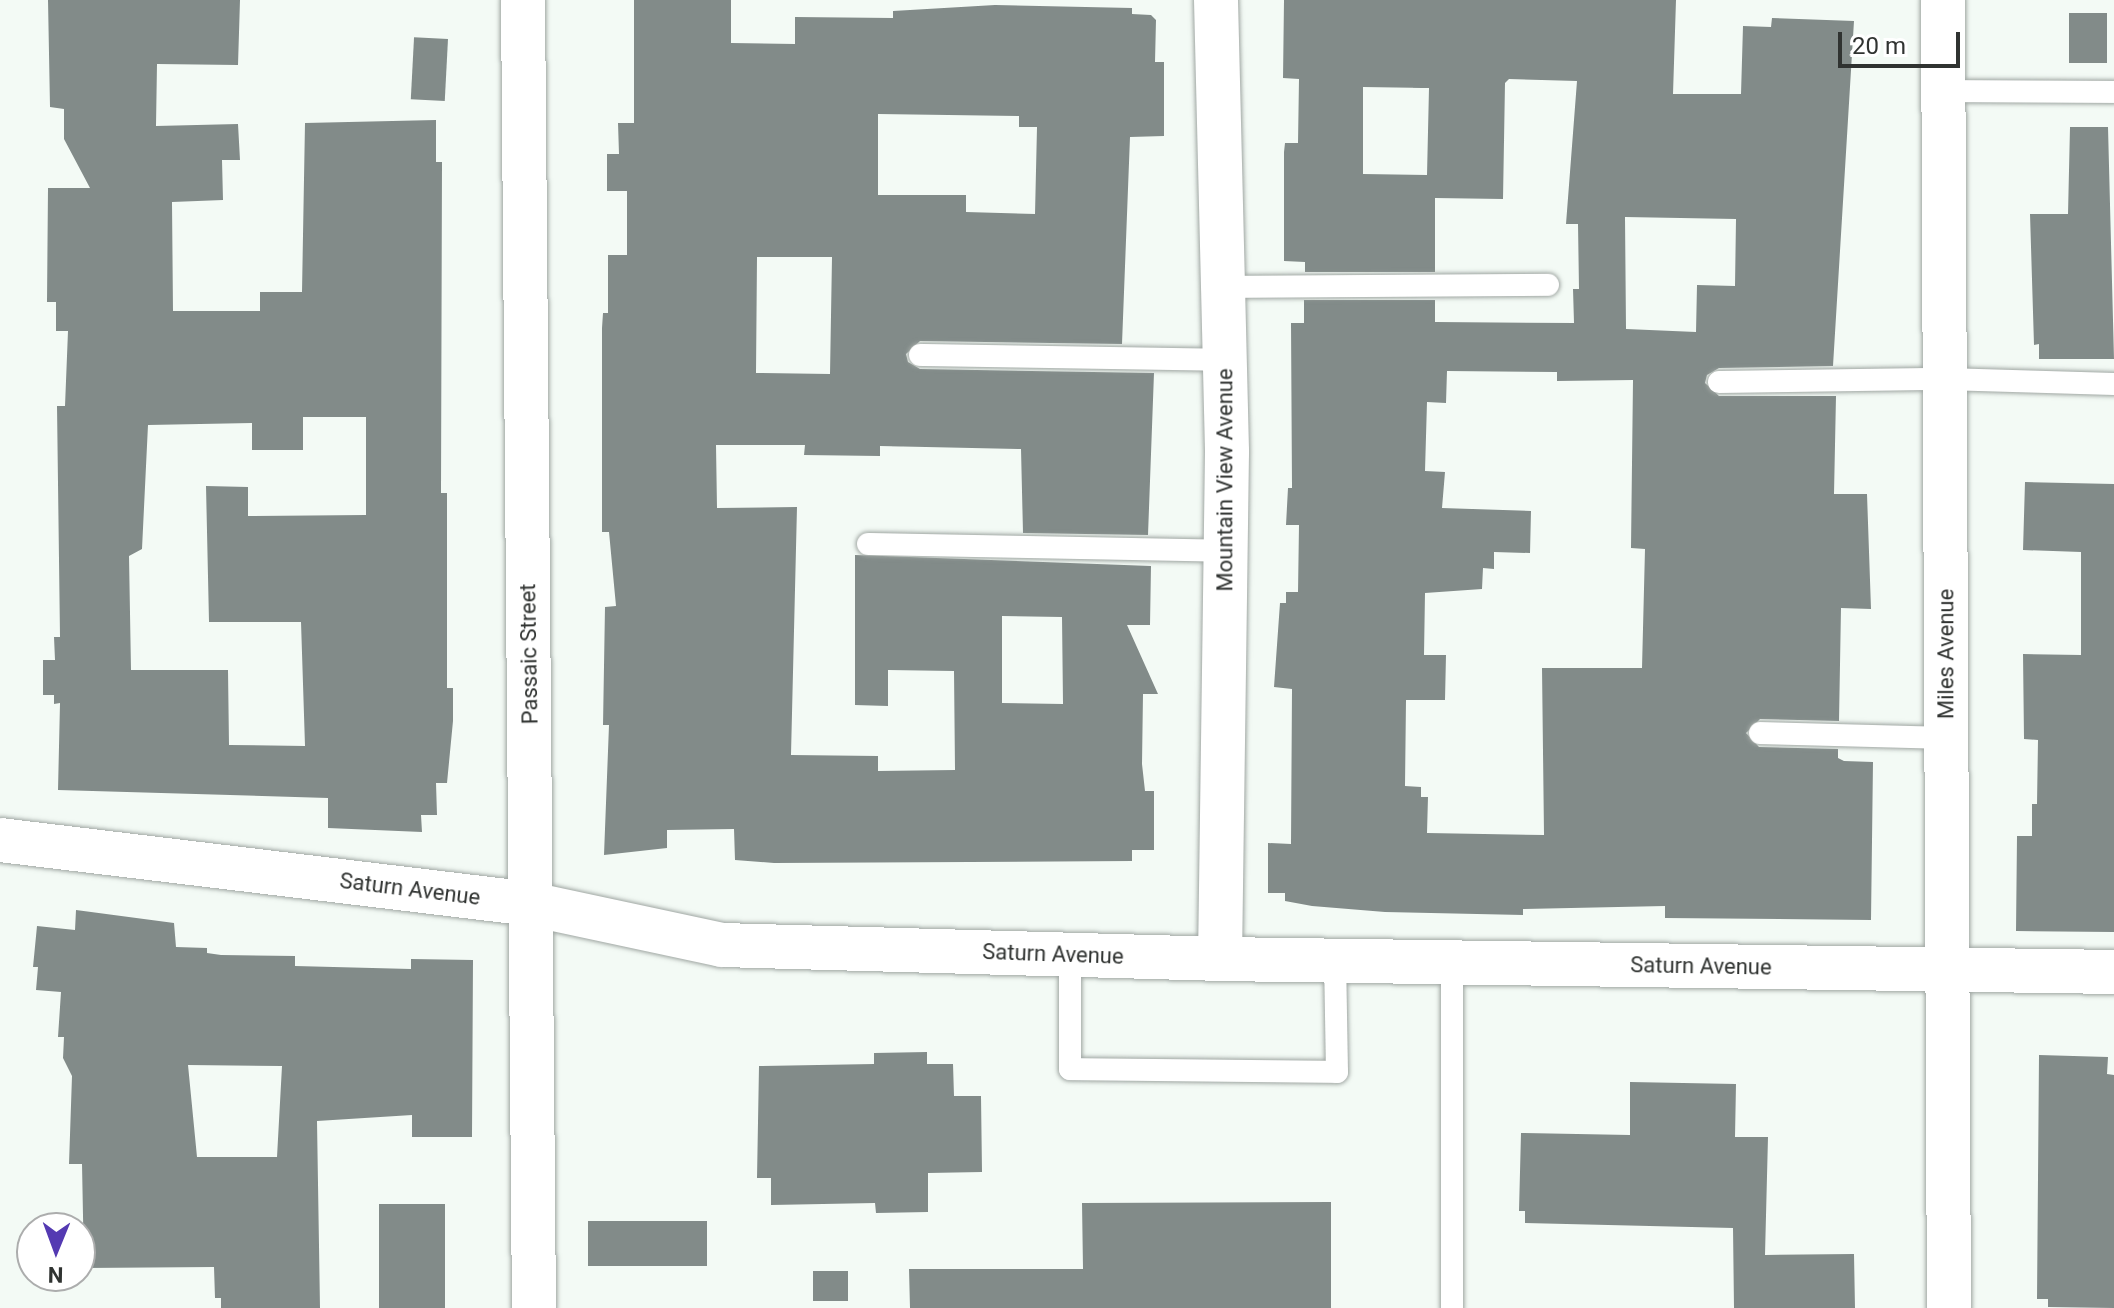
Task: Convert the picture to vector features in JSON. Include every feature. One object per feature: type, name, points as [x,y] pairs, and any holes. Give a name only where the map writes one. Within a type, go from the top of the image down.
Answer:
[{"type":"street","name":"Passaic Street","points":[[523,0],[534,1308]]},
{"type":"street","name":"Mountain View Avenue","points":[[1216,0],[1226,551],[1220,959]]},
{"type":"street","name":"Miles Avenue","points":[[1943,0],[1949,1308]]},
{"type":"street","name":"Saturn Avenue","points":[[0,840],[531,904],[722,945],[1220,959],[2114,972]]},
{"type":"lane","points":[[1944,91],[2114,92]]},
{"type":"lane","points":[[1223,287],[1548,285]]},
{"type":"lane","points":[[920,355],[1224,360]]},
{"type":"lane","points":[[1719,382],[1945,379],[2114,384]]},
{"type":"lane","points":[[868,544],[1226,551]]},
{"type":"lane","points":[[1760,733],[1947,738]]},
{"type":"lane","points":[[1070,955],[1070,1069],[1337,1072],[1335,961]]},
{"type":"lane","points":[[1452,963],[1452,1308]]},
{"type":"building","points":[[48,0],[240,0],[238,65],[157,64],[156,126],[238,124],[240,160],[222,160],[223,200],[172,202],[173,311],[260,311],[260,292],[302,292],[305,123],[436,120],[436,162],[442,162],[441,493],[447,493],[447,688],[453,688],[453,721],[447,783],[436,783],[437,815],[421,815],[422,832],[328,828],[328,798],[58,790],[60,703],[54,704],[54,695],[43,695],[43,660],[55,660],[54,637],[60,637],[57,406],[65,406],[68,331],[56,331],[56,302],[47,302],[48,188],[90,188],[64,139],[64,109],[50,107]],"holes":[[[303,417],[366,417],[366,515],[248,516],[248,487],[206,486],[209,622],[301,622],[305,746],[229,745],[228,670],[131,670],[129,556],[142,549],[148,425],[252,423],[252,450],[303,450]]]},
{"type":"building","points":[[634,0],[731,0],[731,43],[795,44],[795,17],[893,18],[893,11],[995,5],[1132,8],[1132,14],[1151,15],[1156,20],[1155,62],[1164,62],[1164,136],[1130,137],[1122,344],[920,341],[906,354],[908,362],[920,369],[1154,373],[1148,535],[1023,533],[1021,449],[880,446],[880,456],[804,455],[805,445],[716,445],[717,508],[797,507],[791,755],[878,756],[878,771],[955,770],[954,671],[888,670],[888,706],[855,705],[855,555],[1151,566],[1150,625],[1127,625],[1158,694],[1143,694],[1142,764],[1145,791],[1154,791],[1154,850],[1132,850],[1132,861],[774,863],[735,860],[734,829],[667,830],[667,848],[604,855],[609,725],[603,725],[605,607],[616,606],[609,532],[602,532],[602,328],[603,313],[608,313],[608,255],[627,255],[627,191],[607,191],[607,154],[619,154],[618,123],[634,123]],"holes":[[[878,114],[1019,116],[1019,127],[1037,127],[1035,214],[966,212],[966,195],[878,195]],[[757,257],[832,257],[830,374],[756,373]],[[1002,616],[1062,617],[1063,704],[1002,703]]]},
{"type":"building","points":[[1284,0],[1676,0],[1673,94],[1741,94],[1743,26],[1771,27],[1772,18],[1854,21],[1833,366],[1719,368],[1707,375],[1705,383],[1719,396],[1836,396],[1834,494],[1867,494],[1871,609],[1841,608],[1839,721],[1760,719],[1746,733],[1759,747],[1838,749],[1838,758],[1844,761],[1873,762],[1871,920],[1665,918],[1665,906],[1523,909],[1523,915],[1385,912],[1312,906],[1285,901],[1285,893],[1268,893],[1268,843],[1291,844],[1292,689],[1274,687],[1280,603],[1286,603],[1286,592],[1298,592],[1299,525],[1286,525],[1288,488],[1292,488],[1291,323],[1304,323],[1304,300],[1435,300],[1435,322],[1574,323],[1573,289],[1579,289],[1578,224],[1566,224],[1577,81],[1509,79],[1505,83],[1503,199],[1435,198],[1435,272],[1305,272],[1305,262],[1284,261],[1284,152],[1285,143],[1298,143],[1299,79],[1283,78]],"holes":[[[1363,87],[1429,88],[1427,175],[1363,174]],[[1625,217],[1736,219],[1735,286],[1697,285],[1696,332],[1626,329]],[[1447,371],[1557,372],[1557,381],[1633,380],[1631,548],[1645,549],[1642,668],[1542,668],[1544,835],[1427,833],[1428,797],[1421,797],[1421,787],[1405,786],[1406,700],[1445,700],[1446,655],[1424,655],[1425,593],[1482,589],[1483,568],[1494,569],[1494,552],[1530,553],[1531,511],[1442,508],[1445,472],[1425,471],[1427,402],[1446,403]]]},
{"type":"building","points":[[2069,13],[2107,13],[2107,63],[2069,63]]},
{"type":"building","points":[[414,37],[448,39],[445,101],[411,99]]},
{"type":"building","points":[[2070,127],[2108,127],[2114,359],[2039,359],[2039,344],[2034,345],[2030,214],[2068,214]]},
{"type":"building","points":[[2025,482],[2114,484],[2114,932],[2016,931],[2017,836],[2032,836],[2032,804],[2037,804],[2038,740],[2024,739],[2023,654],[2081,655],[2081,552],[2023,550]]},
{"type":"building","points":[[76,910],[174,923],[176,947],[207,948],[207,953],[221,955],[295,956],[295,966],[411,969],[411,959],[473,960],[472,1137],[412,1137],[412,1115],[317,1121],[320,1308],[221,1308],[221,1298],[215,1298],[214,1267],[96,1268],[96,1212],[83,1212],[82,1164],[69,1164],[72,1076],[63,1058],[64,1037],[58,1037],[61,992],[36,990],[38,967],[33,967],[37,926],[75,930]],"holes":[[[188,1065],[282,1066],[277,1157],[197,1157]]]},
{"type":"building","points":[[927,1052],[927,1064],[953,1064],[954,1096],[981,1096],[982,1172],[928,1173],[928,1212],[876,1213],[875,1203],[771,1205],[771,1178],[757,1178],[759,1066],[874,1064],[874,1053]]},
{"type":"building","points":[[2039,1055],[2108,1057],[2107,1074],[2114,1075],[2114,1308],[2048,1307],[2048,1299],[2037,1299]]},
{"type":"building","points":[[1630,1082],[1736,1084],[1735,1137],[1768,1137],[1765,1255],[1854,1254],[1855,1308],[1734,1308],[1733,1228],[1525,1223],[1525,1211],[1519,1211],[1521,1133],[1630,1135]]},
{"type":"building","points":[[1331,1202],[1331,1308],[910,1308],[909,1269],[1083,1269],[1082,1203]]},
{"type":"building","points":[[379,1204],[445,1204],[445,1308],[379,1308]]},
{"type":"building","points":[[588,1221],[707,1221],[707,1266],[588,1266]]},
{"type":"building","points":[[813,1271],[848,1271],[848,1301],[813,1301]]}]
